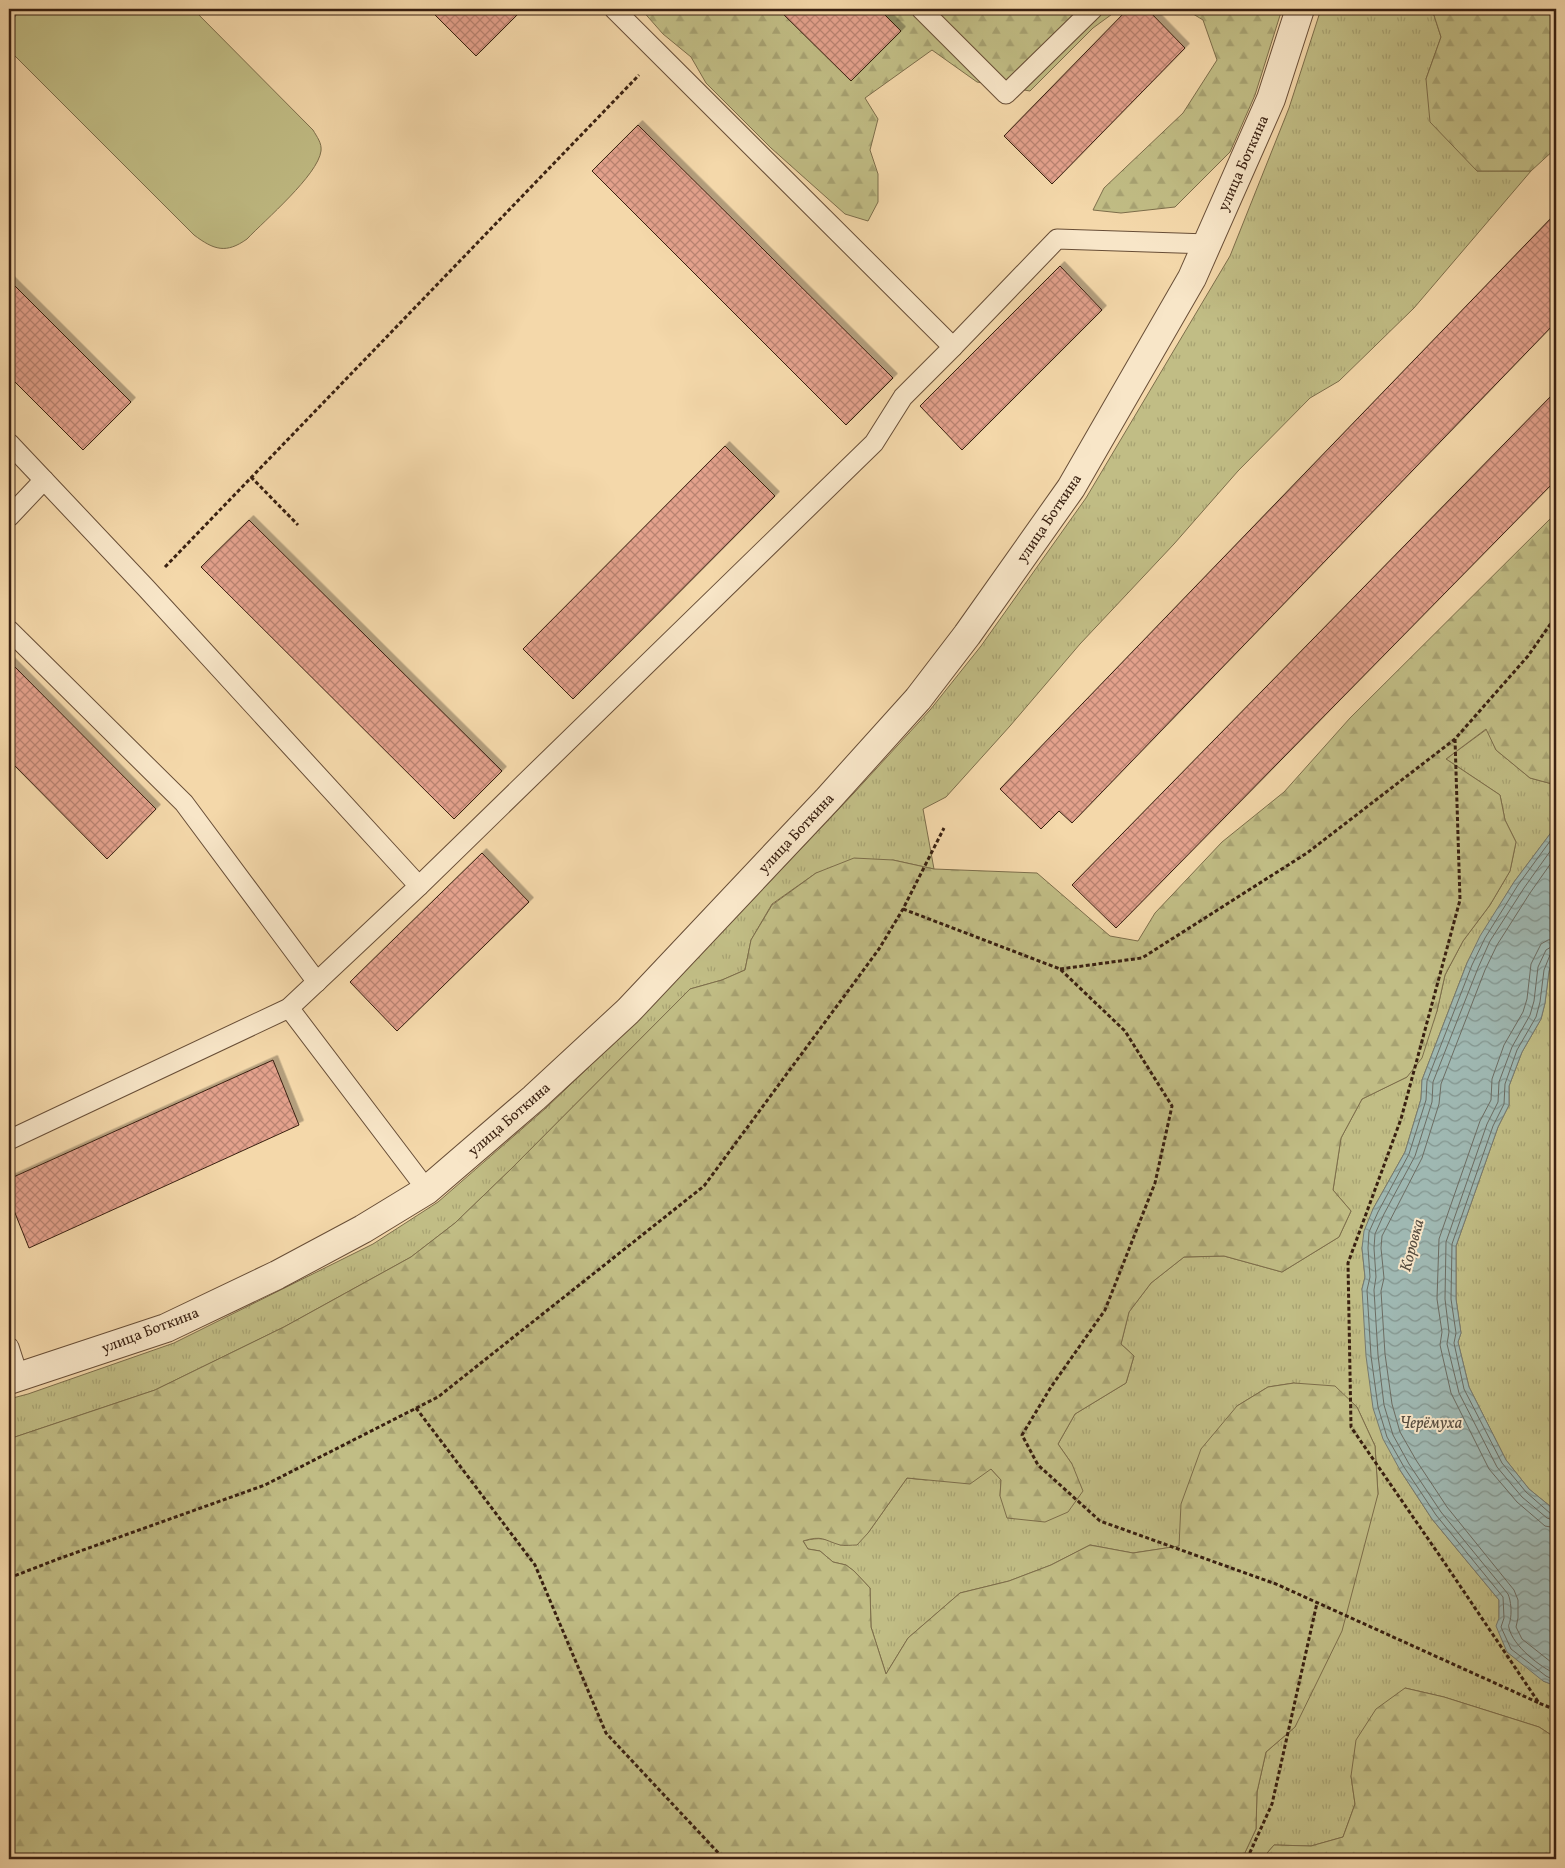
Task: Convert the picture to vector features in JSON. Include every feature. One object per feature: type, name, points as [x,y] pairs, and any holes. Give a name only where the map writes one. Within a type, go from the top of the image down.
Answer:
[{"type":"street","name":"улица Боткина","points":[[14,1379],[166,1328],[277,1275],[363,1229],[428,1190],[534,1098],[628,1011],[828,799],[918,700],[967,635],[1071,488],[1192,278],[1271,100],[1300,9]]},
{"type":"lane","points":[[614,9],[953,347]]},
{"type":"lane","points":[[921,9],[1006,94],[1093,9]]},
{"type":"lane","points":[[9,1140],[289,1008],[419,886],[874,443],[903,397],[1057,239],[1208,244]]},
{"type":"lane","points":[[9,443],[146,588],[419,886]]},
{"type":"lane","points":[[9,517],[44,480]]},
{"type":"lane","points":[[9,630],[184,803],[317,982]]},
{"type":"lane","points":[[289,1008],[428,1190]]},
{"type":"lane","points":[[9,1347],[14,1379]]},
{"type":"path","points":[[146,588],[250,477],[659,54]]},
{"type":"path","points":[[250,477],[298,525]]},
{"type":"path","points":[[1060,969],[1142,958],[1307,853],[1455,739],[1528,656],[1556,616]]},
{"type":"path","points":[[1455,739],[1460,900],[1401,1119],[1348,1263],[1350,1427],[1540,1703]]},
{"type":"path","points":[[9,1578],[265,1486],[438,1396],[704,1186],[879,949],[904,909],[944,828]]},
{"type":"path","points":[[904,909],[1060,969],[1125,1031],[1172,1106],[1155,1183],[1104,1310],[1051,1387],[1022,1435],[1038,1465],[1100,1521],[1276,1584],[1556,1710]]},
{"type":"path","points":[[416,1408],[535,1565],[606,1733],[724,1859]]},
{"type":"path","points":[[1246,1859],[1272,1804],[1317,1603]]},
{"type":"green space","points":[[20,9],[193,9],[313,130],[321,145],[318,161],[301,184],[247,239],[233,247],[226,248],[214,247],[208,244],[194,235],[10,51],[9,26]]},
{"type":"green space","points":[[641,9],[1021,9],[1024,11],[1026,9],[1119,9],[1093,28],[1030,91],[977,82],[932,50],[865,98],[878,119],[870,150],[878,174],[878,202],[868,221],[845,214],[771,148],[706,83],[691,57],[663,34]]},
{"type":"green space","points":[[1185,9],[1282,9],[1255,95],[1230,152],[1175,207],[1121,213],[1093,210],[1104,188],[1183,113],[1217,60],[1203,20]]},
{"type":"green space","points":[[1321,9],[1432,9],[1441,37],[1426,79],[1477,171],[1531,171],[1414,308],[1339,381],[1310,398],[1238,471],[1174,544],[1080,644],[946,797],[923,809],[934,869],[893,860],[816,873],[772,904],[751,940],[745,970],[722,980],[690,989],[455,1223],[411,1257],[284,1327],[155,1390],[9,1439],[9,1399],[174,1343],[373,1244],[438,1202],[546,1108],[640,1018],[854,793],[930,710],[981,646],[1086,498],[1230,256],[1289,108]]},
{"type":"green space","points":[[1432,9],[1556,9],[1556,148],[1531,171],[1477,171],[1430,122],[1426,79],[1441,37]]},
{"type":"green space","points":[[1556,513],[1556,785],[1530,778],[1496,750],[1486,729],[1446,759],[1500,795],[1505,820],[1516,842],[1510,871],[1490,905],[1463,941],[1445,975],[1437,1011],[1422,1058],[1407,1077],[1362,1099],[1341,1138],[1333,1190],[1351,1211],[1339,1237],[1282,1272],[1224,1256],[1184,1257],[1151,1283],[1129,1312],[1121,1344],[1134,1356],[1126,1383],[1075,1414],[1058,1444],[1072,1464],[1083,1491],[1068,1512],[1045,1522],[1007,1518],[1000,1496],[1001,1480],[991,1469],[970,1484],[907,1478],[868,1533],[857,1545],[840,1545],[819,1538],[803,1541],[808,1549],[820,1551],[833,1562],[846,1565],[870,1588],[871,1627],[886,1674],[908,1638],[960,1593],[1009,1581],[1051,1565],[1090,1545],[1133,1553],[1179,1546],[1181,1504],[1201,1449],[1237,1406],[1268,1387],[1294,1383],[1335,1386],[1357,1407],[1375,1446],[1378,1494],[1342,1631],[1295,1727],[1266,1752],[1257,1792],[1256,1829],[1242,1859],[9,1859],[9,1439],[155,1390],[284,1327],[411,1257],[455,1223],[690,989],[722,980],[745,970],[751,940],[772,905],[816,873],[854,858],[893,860],[934,869],[1037,873],[1110,936],[1138,941],[1155,913],[1222,842],[1284,792],[1350,718]]},
{"type":"green space","points":[[1487,729],[1496,750],[1530,778],[1556,785],[1556,826],[1514,882],[1467,963],[1422,1080],[1421,1099],[1405,1152],[1373,1209],[1362,1248],[1365,1277],[1362,1289],[1400,1470],[1432,1519],[1499,1600],[1499,1618],[1543,1681],[1556,1686],[1556,1738],[1539,1727],[1444,1697],[1405,1688],[1351,1776],[1355,1804],[1343,1837],[1311,1846],[1274,1845],[1262,1859],[1242,1859],[1256,1829],[1257,1792],[1266,1752],[1295,1727],[1378,1494],[1375,1446],[1357,1407],[1294,1383],[1268,1387],[1237,1406],[1182,1504],[1180,1546],[1133,1553],[1090,1545],[1051,1565],[1009,1581],[960,1593],[908,1638],[886,1674],[871,1627],[870,1588],[846,1565],[833,1562],[820,1551],[808,1549],[803,1541],[822,1539],[841,1545],[868,1533],[907,1478],[926,1480],[991,1469],[1001,1480],[1000,1496],[1072,1464],[1058,1444],[1075,1414],[1126,1383],[1134,1356],[1121,1344],[1129,1312],[1151,1283],[1184,1257],[1224,1256],[1282,1272],[1339,1237],[1351,1211],[1333,1190],[1341,1138],[1362,1099],[1407,1077],[1437,1011],[1445,975],[1463,941],[1490,905],[1510,871],[1516,842],[1505,820],[1500,795],[1446,759]]},
{"type":"green space","points":[[1556,952],[1556,1511],[1529,1489],[1506,1460],[1469,1387],[1458,1342],[1461,1333],[1456,1299],[1456,1246],[1498,1127],[1509,1105],[1509,1086],[1522,1052],[1541,1019],[1549,971]]},
{"type":"green space","points":[[1405,1688],[1444,1697],[1539,1727],[1556,1738],[1556,1859],[1262,1859],[1274,1845],[1311,1846],[1343,1837],[1355,1804],[1351,1776],[1356,1740],[1376,1709]]},
{"type":"water","name":"Черёмуха","points":[[1556,826],[1556,952],[1549,971],[1541,1019],[1522,1052],[1509,1086],[1509,1105],[1498,1127],[1456,1246],[1456,1299],[1461,1333],[1458,1342],[1469,1387],[1506,1460],[1529,1489],[1556,1511],[1556,1686],[1543,1681],[1507,1652],[1496,1626],[1499,1618],[1499,1600],[1432,1519],[1400,1470],[1383,1439],[1373,1408],[1366,1356],[1362,1289],[1365,1277],[1362,1248],[1364,1231],[1373,1209],[1405,1152],[1421,1099],[1422,1080],[1467,963],[1480,936],[1514,882]]},
{"type":"building","points":[[429,9],[523,9],[476,56]]},
{"type":"building","points":[[778,9],[879,9],[901,31],[851,81]]},
{"type":"building","points":[[1128,9],[1147,9],[1185,48],[1052,184],[1004,136]]},
{"type":"building","points":[[638,125],[893,378],[846,425],[592,171]]},
{"type":"building","points":[[1556,213],[1556,322],[1072,823],[1059,811],[1041,829],[1000,789]]},
{"type":"building","points":[[1060,266],[1102,310],[962,450],[920,406]]},
{"type":"building","points":[[9,280],[131,402],[83,450],[9,376]]},
{"type":"building","points":[[1556,391],[1556,480],[1116,928],[1072,885]]},
{"type":"building","points":[[725,446],[775,496],[573,699],[523,649]]},
{"type":"building","points":[[249,520],[502,771],[454,819],[201,567]]},
{"type":"building","points":[[9,661],[156,809],[107,859],[9,760]]},
{"type":"building","points":[[482,853],[529,902],[397,1031],[350,982]]},
{"type":"building","points":[[273,1060],[299,1125],[29,1248],[9,1198],[9,1179]]},
{"type":"water label","name":"Коровка","points":[[1411,1245]]}]
